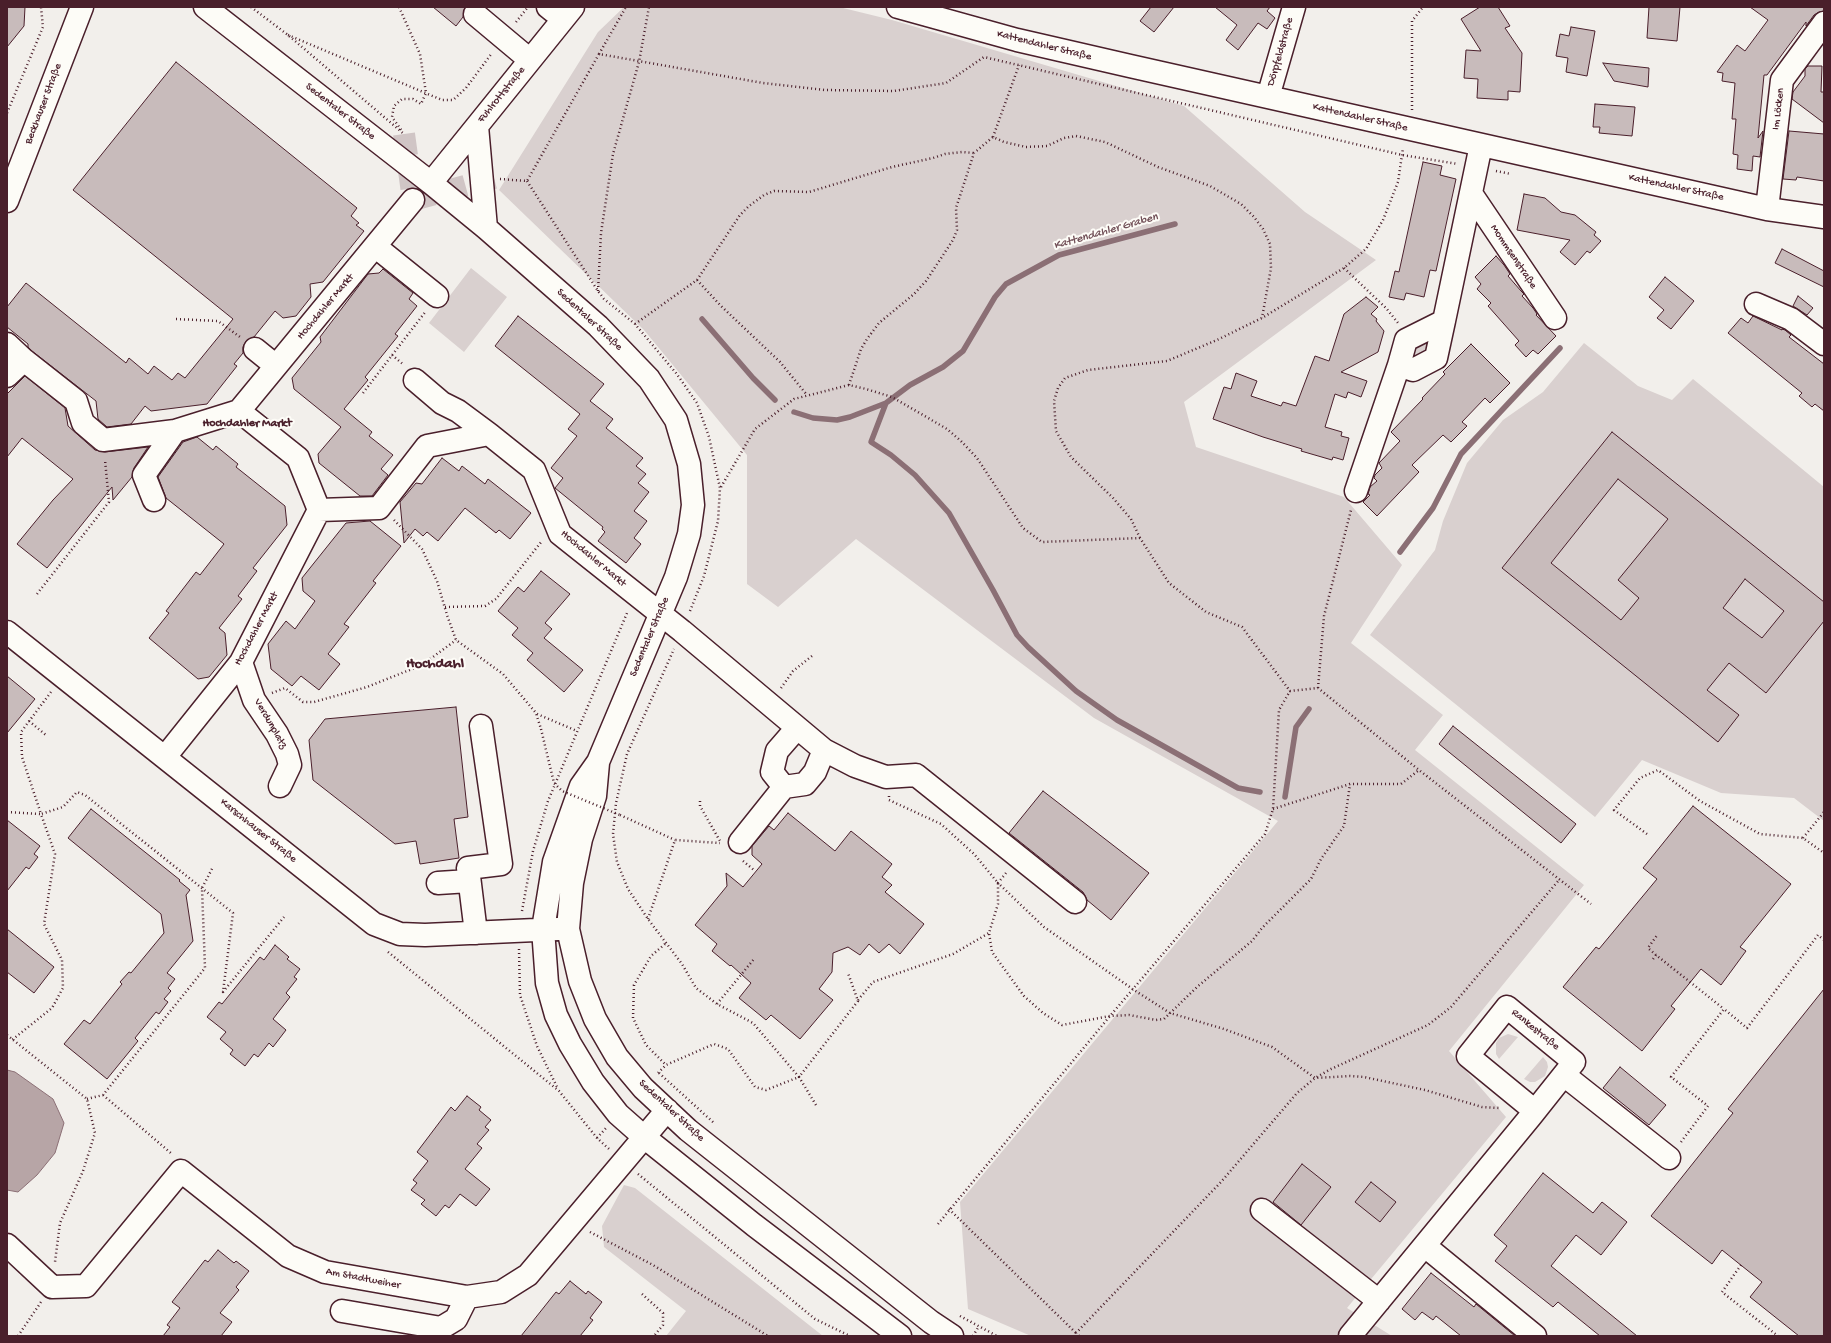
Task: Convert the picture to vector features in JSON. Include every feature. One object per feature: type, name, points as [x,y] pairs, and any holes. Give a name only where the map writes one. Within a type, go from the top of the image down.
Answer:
[{"type":"street","name":"Sedentaler Straße","points":[[205,7],[431,183],[486,228],[598,326],[649,379],[676,420],[689,464],[693,505],[689,534],[676,576],[661,614],[598,762],[581,786],[554,862],[543,929],[547,984],[556,1015],[570,1044],[593,1082],[618,1114],[644,1137],[760,1229],[900,1336]]},
{"type":"street","name":"Kattendahler Straße","points":[[898,7],[1040,45],[1268,96],[1406,129],[1767,209],[1824,218]]},
{"type":"street","name":"Beckhauser Straße","points":[[7,201],[81,8]]},
{"type":"street","name":"Dörpfeldstraße","points":[[1268,96],[1292,8]]},
{"type":"street","name":"Fuhlrottstraße","points":[[431,183],[530,60],[561,11]]},
{"type":"street","points":[[475,14],[530,60]]},
{"type":"street","name":"Im Löcken","points":[[1767,209],[1782,80],[1824,23]]},
{"type":"street","points":[[477,126],[486,228]]},
{"type":"street","points":[[1399,365],[1412,370],[1436,358],[1472,196],[1481,145]]},
{"type":"street","name":"Mommsenstraße","points":[[1472,196],[1555,318]]},
{"type":"street","name":"Hochdahler Markt","points":[[239,411],[376,247],[413,200]]},
{"type":"street","points":[[376,247],[434,300]]},
{"type":"street","points":[[1756,304],[1790,319],[1821,336]]},
{"type":"street","points":[[1356,491],[1399,365],[1406,340],[1444,321]]},
{"type":"street","points":[[7,344],[24,360],[76,401],[83,423],[103,440],[175,431],[239,411],[298,458],[319,510],[371,508],[427,446],[489,434]]},
{"type":"street","points":[[255,349],[276,366]]},
{"type":"street","points":[[7,376],[24,360]]},
{"type":"street","name":"Hochdahler Markt","points":[[415,380],[442,403],[458,411],[534,470],[560,534],[682,631],[797,728]]},
{"type":"street","points":[[154,500],[144,475],[175,431]]},
{"type":"street","name":"Hochdahler Markt","points":[[166,757],[241,662],[319,510]]},
{"type":"street","name":"Karschhauser Straße","points":[[7,632],[374,924],[400,934],[425,935],[568,929]]},
{"type":"street","name":"Verdunplatz","points":[[241,662],[254,700],[277,734],[287,754],[290,765],[280,786]]},
{"type":"street","points":[[476,933],[468,868],[501,864],[481,726]]},
{"type":"street","points":[[784,787],[772,772],[776,751],[797,728],[824,750],[855,766],[886,777],[916,775],[1075,902]]},
{"type":"street","points":[[740,842],[784,787],[805,784],[815,772],[824,750]]},
{"type":"street","name":"Sedentaler Straße","points":[[598,762],[595,796],[581,839],[572,883],[568,929],[580,981],[596,1019],[617,1057],[643,1088],[688,1130],[930,1322],[952,1336]]},
{"type":"street","points":[[438,883],[469,881]]},
{"type":"street","name":"Rankestraße","points":[[1350,1336],[1533,1114],[1574,1062],[1507,1007],[1468,1056],[1533,1114]]},
{"type":"street","points":[[1564,1075],[1669,1158]]},
{"type":"street","name":"Am Stadtweiher","points":[[181,1171],[288,1256],[325,1272],[467,1297],[501,1292],[528,1275],[667,1110]]},
{"type":"street","points":[[7,1245],[52,1286],[86,1286],[181,1171]]},
{"type":"street","points":[[1262,1210],[1379,1301]]},
{"type":"street","points":[[1425,1246],[1535,1336]]},
{"type":"street","points":[[342,1311],[441,1328],[456,1319],[467,1297]]},
{"type":"street","points":[[882,1323],[930,1322]]},
{"type":"path","points":[[7,113],[43,27],[41,7]]},
{"type":"path","points":[[250,7],[288,35],[404,134],[392,117],[394,106],[402,98],[413,99],[422,104],[426,93],[420,54],[399,7]]},
{"type":"path","points":[[288,35],[442,100],[453,100],[466,88],[528,7]]},
{"type":"path","points":[[528,181],[626,7]]},
{"type":"path","points":[[598,291],[601,233],[614,154],[639,62],[649,7]]},
{"type":"path","points":[[1290,691],[1242,627],[1206,612],[1169,582],[1140,538],[1131,519],[1113,498],[1071,457],[1061,442],[1056,431],[1054,402],[1058,388],[1065,378],[1076,373],[1088,370],[1167,361],[1217,340],[1262,318],[1344,268],[1366,248],[1375,236],[1398,182],[1406,129],[1413,106],[1412,21],[1423,7]]},
{"type":"path","points":[[599,54],[770,84],[825,90],[894,91],[946,83],[984,57],[1402,155],[1477,167]]},
{"type":"path","points":[[849,385],[861,349],[867,339],[879,323],[914,294],[926,281],[953,240],[956,230],[956,208],[974,153],[993,136],[1019,65]]},
{"type":"path","points":[[993,136],[1004,142],[1026,147],[1047,146],[1064,138],[1076,136],[1106,142],[1158,167],[1210,186],[1241,204],[1263,229],[1270,244],[1271,268],[1262,318]]},
{"type":"path","points":[[635,324],[697,280],[740,215],[764,195],[774,191],[809,192],[892,167],[945,154],[962,152],[974,153]]},
{"type":"path","points":[[494,178],[528,181]]},
{"type":"path","points":[[528,181],[604,299],[635,324],[676,373],[697,403],[709,437],[720,488],[718,521],[704,576],[682,631],[627,754],[616,803],[613,834],[617,862],[628,889],[665,944],[682,964],[696,988],[717,1004],[753,1023],[799,1077],[816,1105]]},
{"type":"path","points":[[1344,268],[1386,308],[1398,323],[1406,340]]},
{"type":"path","points":[[697,280],[721,306],[780,362],[807,395]]},
{"type":"path","points":[[363,393],[434,300]]},
{"type":"path","points":[[176,319],[218,321],[255,349]]},
{"type":"path","points":[[720,488],[755,429],[794,399],[849,385],[892,397],[947,428],[977,458],[1023,528],[1042,542],[1140,538]]},
{"type":"path","points":[[37,594],[109,502],[103,440]]},
{"type":"path","points":[[1318,688],[1324,616],[1356,491]]},
{"type":"path","points":[[371,508],[400,524],[422,549],[437,581],[444,607],[456,640],[503,674],[536,713],[554,783],[562,791],[675,840],[721,843],[740,842]]},
{"type":"path","points":[[444,607],[485,606],[496,599],[556,524]]},
{"type":"path","points":[[559,1091],[537,1046],[520,995],[518,930],[533,851],[548,801],[635,594]]},
{"type":"path","points":[[286,688],[303,702],[314,702],[367,687],[422,665],[456,640]]},
{"type":"path","points":[[770,706],[793,671],[812,656]]},
{"type":"path","points":[[44,687],[56,697]]},
{"type":"path","points":[[1290,691],[1318,688],[1590,904]]},
{"type":"path","points":[[938,1224],[1110,1016],[1134,990],[1265,834],[1273,809],[1279,710],[1290,691]]},
{"type":"path","points":[[12,1040],[52,1008],[63,988],[62,960],[44,924],[55,854],[22,757],[21,732],[51,692]]},
{"type":"path","points":[[536,713],[577,730]]},
{"type":"path","points":[[29,722],[47,736]]},
{"type":"path","points":[[1273,809],[1350,784],[1401,784],[1420,770]]},
{"type":"path","points":[[1647,834],[1614,810],[1640,778],[1658,770],[1700,801],[1760,834],[1803,838],[1824,853]]},
{"type":"path","points":[[886,777],[889,800],[941,824],[974,854],[998,882],[1044,927],[1134,990],[1170,1013],[1224,1029],[1266,1044],[1315,1078],[1350,1076],[1364,1077],[1425,1090],[1482,1107],[1506,1109],[1533,1114]]},
{"type":"path","points":[[998,882],[998,904],[989,933],[992,952],[1024,996],[1044,1013],[1062,1025],[1110,1016],[1129,1015],[1156,1020],[1164,1019],[1252,941],[1262,928],[1311,879],[1321,859],[1344,826],[1350,784]]},
{"type":"path","points":[[7,812],[41,814],[63,807],[78,792],[85,795],[233,913],[223,992],[284,917]]},
{"type":"path","points":[[1803,838],[1824,812]]},
{"type":"path","points":[[648,919],[675,840]]},
{"type":"path","points":[[87,1099],[103,1095],[204,968],[202,888],[213,868]]},
{"type":"path","points":[[1076,1333],[1221,1182],[1297,1093],[1315,1078],[1331,1069],[1428,1025],[1451,1007],[1559,880]]},
{"type":"path","points":[[658,1073],[666,1065],[714,1044],[728,1049],[755,1087],[766,1090],[799,1077],[873,982],[953,954],[989,933]]},
{"type":"path","points":[[1658,934],[1648,948],[1747,1028],[1818,935],[1824,940]]},
{"type":"path","points":[[665,944],[651,956],[634,985],[633,1018],[646,1045],[666,1065]]},
{"type":"path","points":[[387,951],[559,1091],[597,1138],[623,1162],[815,1319],[850,1336]]},
{"type":"path","points":[[1653,959],[1656,955]]},
{"type":"path","points":[[717,1004],[754,959]]},
{"type":"path","points":[[848,973],[858,1001]]},
{"type":"path","points":[[1669,1158],[1708,1106],[1671,1078],[1724,1010]]},
{"type":"path","points":[[7,1035],[87,1099],[95,1133],[83,1171],[60,1223],[52,1286],[18,1336]]},
{"type":"path","points":[[103,1095],[176,1158],[181,1171]]},
{"type":"path","points":[[949,1209],[1079,1336]]},
{"type":"path","points":[[572,1224],[605,1239],[653,1265],[768,1336]]},
{"type":"path","points":[[1741,1265],[1722,1292],[1778,1336]]},
{"type":"path","points":[[642,1294],[663,1313],[663,1325],[654,1336]]},
{"type":"path","points":[[962,1316],[997,1336]]},
{"type":"path","points":[[973,1336],[979,1326]]},
{"type":"shaded area","points":[[624,7],[839,7],[892,20],[1184,106],[1305,212],[1376,260],[1184,402],[1196,447],[1344,497],[1402,565],[1351,643],[1443,715],[1415,750],[1584,885],[1449,1051],[1506,1117],[1347,1308],[1392,1336],[1031,1336],[968,1309],[960,1202],[1278,821],[1094,718],[856,539],[778,607],[747,584],[747,455],[644,330],[499,190],[598,32]]},
{"type":"shaded area","points":[[471,268],[507,297],[464,352],[429,323]]},
{"type":"shaded area","points":[[1433,333],[1432,348],[1416,356],[1408,354],[1411,344]]},
{"type":"shaded area","points":[[1584,343],[1638,386],[1672,400],[1693,379],[1824,487],[1824,821],[1794,798],[1721,793],[1642,760],[1595,817],[1370,635],[1435,550],[1443,521],[1467,463],[1503,420],[1543,392]]},
{"type":"shaded area","points":[[1508,1034],[1518,1037],[1499,1059],[1496,1054],[1496,1043],[1499,1038]]},
{"type":"shaded area","points":[[1543,1057],[1547,1062],[1548,1067],[1545,1076],[1535,1082],[1530,1082],[1524,1079]]},
{"type":"shaded area","points":[[7,1070],[15,1072],[53,1099],[64,1123],[55,1153],[37,1175],[18,1192],[7,1190]]},
{"type":"shaded area","points":[[624,1185],[635,1188],[823,1336],[666,1336],[686,1311],[604,1247],[602,1226]]},
{"type":"building","points":[[7,7],[25,7],[24,26],[7,47]]},
{"type":"building","points":[[433,7],[465,7],[463,17],[456,26]]},
{"type":"building","points":[[1151,7],[1174,7],[1154,32],[1140,21]]},
{"type":"building","points":[[1215,7],[1270,7],[1267,11],[1275,18],[1267,29],[1258,23],[1238,50],[1226,40],[1237,25]]},
{"type":"building","points":[[1480,7],[1498,7],[1510,26],[1505,28],[1522,53],[1520,92],[1508,91],[1508,100],[1477,98],[1478,79],[1464,78],[1466,50],[1481,51],[1461,19]]},
{"type":"building","points":[[1649,7],[1680,7],[1677,41],[1647,38]]},
{"type":"building","points":[[1750,7],[1824,7],[1824,11],[1814,15],[1806,26],[1806,22],[1767,75],[1764,75],[1758,138],[1763,131],[1760,157],[1753,156],[1752,171],[1737,169],[1738,155],[1733,154],[1736,119],[1732,119],[1735,83],[1722,81],[1723,73],[1717,72],[1737,45],[1745,51],[1768,20]]},
{"type":"building","points":[[1571,27],[1595,31],[1587,76],[1566,72],[1568,58],[1556,56],[1560,34],[1569,36]]},
{"type":"building","points":[[176,62],[357,208],[351,216],[359,223],[356,225],[364,231],[323,282],[310,284],[311,297],[296,316],[283,318],[275,311],[254,337],[246,341],[243,347],[243,353],[234,364],[237,366],[207,404],[151,411],[145,406],[131,424],[107,427],[98,419],[96,401],[32,351],[28,347],[28,344],[7,327],[7,307],[26,283],[126,363],[129,358],[148,374],[154,366],[172,380],[178,373],[185,378],[233,319],[73,190]]},
{"type":"building","points":[[1603,63],[1649,68],[1648,87],[1614,81]]},
{"type":"building","points":[[1808,66],[1822,66],[1821,92],[1824,92],[1824,123],[1792,99],[1793,92],[1805,76],[1805,69]]},
{"type":"building","points":[[1595,104],[1635,107],[1632,136],[1599,133],[1600,127],[1593,127]]},
{"type":"building","points":[[1789,131],[1824,134],[1824,181],[1797,177],[1796,180],[1783,179]]},
{"type":"building","points":[[1423,162],[1442,166],[1440,175],[1456,179],[1436,271],[1430,270],[1424,297],[1406,293],[1404,300],[1389,297],[1395,271],[1399,272]]},
{"type":"building","points":[[1524,194],[1545,198],[1561,212],[1575,215],[1596,232],[1594,235],[1601,241],[1590,253],[1587,251],[1575,265],[1560,252],[1570,240],[1517,230]]},
{"type":"building","points":[[1782,249],[1824,271],[1824,287],[1775,263]]},
{"type":"building","points":[[1496,256],[1510,274],[1508,276],[1524,294],[1522,296],[1533,308],[1537,314],[1536,315],[1556,336],[1538,354],[1533,350],[1526,357],[1515,345],[1519,341],[1488,306],[1491,303],[1477,289],[1481,284],[1475,277]]},
{"type":"building","points":[[383,269],[413,293],[409,299],[417,306],[395,334],[398,336],[365,377],[368,380],[344,409],[372,432],[369,436],[393,455],[381,469],[388,475],[372,496],[360,496],[319,463],[318,454],[341,427],[294,389],[292,378],[321,342],[320,337],[368,274],[379,273]]},
{"type":"building","points":[[1665,277],[1694,301],[1671,329],[1657,318],[1664,310],[1649,297]]},
{"type":"building","points":[[1798,296],[1813,308],[1807,315],[1793,306]]},
{"type":"building","points":[[1366,297],[1378,307],[1371,314],[1377,319],[1376,321],[1384,331],[1378,352],[1341,372],[1367,381],[1361,397],[1348,392],[1346,398],[1335,394],[1325,427],[1342,432],[1341,436],[1349,438],[1343,460],[1333,457],[1332,460],[1301,451],[1302,449],[1213,419],[1224,387],[1231,389],[1236,373],[1257,381],[1251,396],[1281,406],[1283,402],[1296,406],[1315,356],[1329,361],[1344,314]]},
{"type":"building","points":[[518,316],[604,384],[590,401],[613,419],[606,428],[643,458],[636,466],[646,474],[638,483],[649,492],[634,511],[647,521],[634,538],[641,544],[626,563],[598,541],[605,532],[602,529],[603,527],[555,488],[563,478],[551,468],[577,436],[568,429],[580,414],[495,346]]},
{"type":"building","points":[[1753,316],[1782,330],[1785,330],[1791,335],[1789,337],[1824,364],[1824,411],[1815,404],[1812,407],[1799,396],[1802,393],[1728,333],[1741,318],[1748,323]]},
{"type":"building","points":[[1471,344],[1510,383],[1490,403],[1485,398],[1462,422],[1467,426],[1451,442],[1443,435],[1412,465],[1419,472],[1377,516],[1363,502],[1370,495],[1368,494],[1370,487],[1377,481],[1374,478],[1375,475],[1382,468],[1379,463],[1400,441],[1391,432],[1445,374],[1443,372]]},
{"type":"building","points":[[25,376],[65,408],[68,426],[95,450],[105,452],[148,447],[134,468],[132,477],[113,500],[112,487],[47,568],[17,544],[53,500],[73,479],[22,438],[7,457],[7,394]]},
{"type":"building","points":[[1612,432],[1824,602],[1824,621],[1766,693],[1729,663],[1707,690],[1739,715],[1718,742],[1502,568]],"holes":[[[1618,479],[1668,519],[1618,580],[1639,598],[1621,620],[1551,563]],[[1745,579],[1784,611],[1762,638],[1723,608]]]},
{"type":"building","points":[[197,437],[213,450],[216,446],[238,464],[236,467],[285,506],[287,525],[253,568],[257,571],[238,596],[242,599],[219,628],[225,633],[227,655],[209,677],[198,679],[149,638],[169,613],[166,611],[196,572],[200,575],[224,544],[166,498],[158,477],[183,442]]},
{"type":"building","points":[[442,458],[459,471],[462,466],[485,484],[488,479],[531,513],[510,539],[499,530],[496,533],[465,508],[438,541],[427,532],[423,536],[415,529],[404,543],[400,502],[416,483],[422,484]]},
{"type":"building","points":[[370,521],[401,546],[373,581],[376,583],[344,624],[349,627],[328,654],[340,664],[319,690],[301,676],[292,686],[271,669],[268,644],[286,621],[295,629],[315,601],[303,591],[302,578],[346,523]]},
{"type":"building","points":[[541,571],[570,594],[545,623],[552,629],[544,638],[583,670],[564,692],[527,660],[533,653],[512,635],[518,628],[498,611],[518,587],[524,592]]},
{"type":"building","points":[[7,676],[35,699],[7,733]]},
{"type":"building","points":[[456,707],[468,817],[454,819],[459,858],[420,864],[416,841],[395,844],[313,780],[309,740],[325,719]]},
{"type":"building","points":[[1453,726],[1576,824],[1561,843],[1439,744]]},
{"type":"building","points":[[1043,791],[1149,873],[1111,920],[1087,900],[1083,892],[1009,833]]},
{"type":"building","points":[[1693,806],[1791,884],[1740,947],[1746,951],[1721,985],[1701,969],[1671,1006],[1675,1009],[1642,1051],[1563,987],[1596,947],[1599,949],[1657,879],[1643,868]]},
{"type":"building","points":[[91,809],[180,880],[179,881],[190,890],[186,895],[193,941],[167,973],[175,979],[168,988],[171,991],[164,999],[168,1002],[159,1014],[156,1012],[135,1038],[138,1041],[107,1079],[64,1044],[84,1020],[90,1024],[122,984],[120,982],[129,972],[131,973],[164,933],[161,914],[68,838]]},
{"type":"building","points":[[788,813],[835,851],[851,831],[892,864],[882,877],[892,885],[885,892],[924,924],[900,954],[889,944],[879,953],[869,944],[860,955],[848,947],[833,953],[832,972],[819,989],[833,1000],[800,1039],[771,1015],[766,1020],[739,998],[751,983],[731,965],[730,966],[712,951],[717,944],[695,925],[727,886],[726,873],[743,887],[762,864],[752,855],[752,846],[769,826],[774,830]]},
{"type":"building","points":[[7,820],[40,846],[34,854],[38,857],[29,869],[26,867],[7,891]]},
{"type":"building","points":[[7,929],[54,967],[34,993],[7,972]]},
{"type":"building","points":[[275,945],[289,957],[287,959],[300,969],[294,977],[297,979],[286,993],[290,997],[273,1019],[286,1030],[273,1047],[269,1043],[258,1057],[254,1054],[245,1066],[230,1054],[233,1050],[220,1039],[226,1032],[207,1017],[219,1002],[222,1004],[260,957],[264,960]]},
{"type":"building","points":[[1824,989],[1824,1336],[1799,1336],[1750,1297],[1762,1282],[1722,1250],[1712,1264],[1651,1216],[1733,1113],[1728,1109]]},
{"type":"building","points":[[1620,1067],[1666,1105],[1649,1125],[1603,1088]]},
{"type":"building","points":[[467,1096],[481,1107],[479,1110],[491,1120],[485,1127],[489,1130],[477,1144],[482,1148],[465,1169],[490,1189],[476,1206],[460,1194],[449,1208],[445,1205],[436,1216],[421,1204],[425,1200],[411,1190],[417,1183],[413,1180],[428,1161],[417,1152],[451,1107],[455,1111]]},
{"type":"building","points":[[1302,1164],[1331,1187],[1301,1225],[1273,1202]]},
{"type":"building","points":[[1543,1173],[1593,1213],[1602,1202],[1627,1222],[1601,1255],[1576,1235],[1551,1266],[1637,1336],[1600,1336],[1558,1302],[1553,1307],[1495,1261],[1507,1246],[1494,1235]]},
{"type":"building","points":[[1371,1182],[1396,1202],[1380,1222],[1355,1202]]},
{"type":"building","points":[[218,1250],[234,1263],[236,1261],[249,1271],[236,1287],[239,1290],[220,1313],[232,1322],[221,1336],[163,1336],[170,1327],[167,1325],[180,1308],[172,1302],[205,1260],[208,1262]]},
{"type":"building","points":[[1431,1273],[1474,1307],[1476,1304],[1515,1336],[1461,1336],[1436,1316],[1433,1320],[1422,1312],[1415,1320],[1402,1309]]},
{"type":"building","points":[[570,1281],[586,1294],[588,1291],[602,1302],[590,1318],[593,1320],[580,1336],[521,1336],[556,1292],[559,1294]]},
{"type":"waterway","name":"Kattendahler Graben","points":[[794,412],[813,418],[837,420],[850,417],[886,403],[910,385],[943,367],[963,351],[995,297],[1006,284],[1059,255],[1175,224]]},
{"type":"waterway","name":"Kattendahler Graben","points":[[702,319],[753,378],[775,400]]},
{"type":"waterway","points":[[1400,552],[1433,508],[1461,454],[1560,348]]},
{"type":"waterway","points":[[886,403],[871,442],[891,455],[915,475],[949,513],[1017,635],[1028,647],[1076,691],[1117,720],[1238,788],[1260,792]]},
{"type":"waterway","points":[[1285,797],[1296,727],[1309,709]]},
{"type":"tunnel","points":[[404,134],[413,200],[494,178]]},
{"type":"district","name":"Hochdahler Markt","points":[[247,424]]},
{"type":"district","name":"Hochdahl","points":[[435,665]]}]
